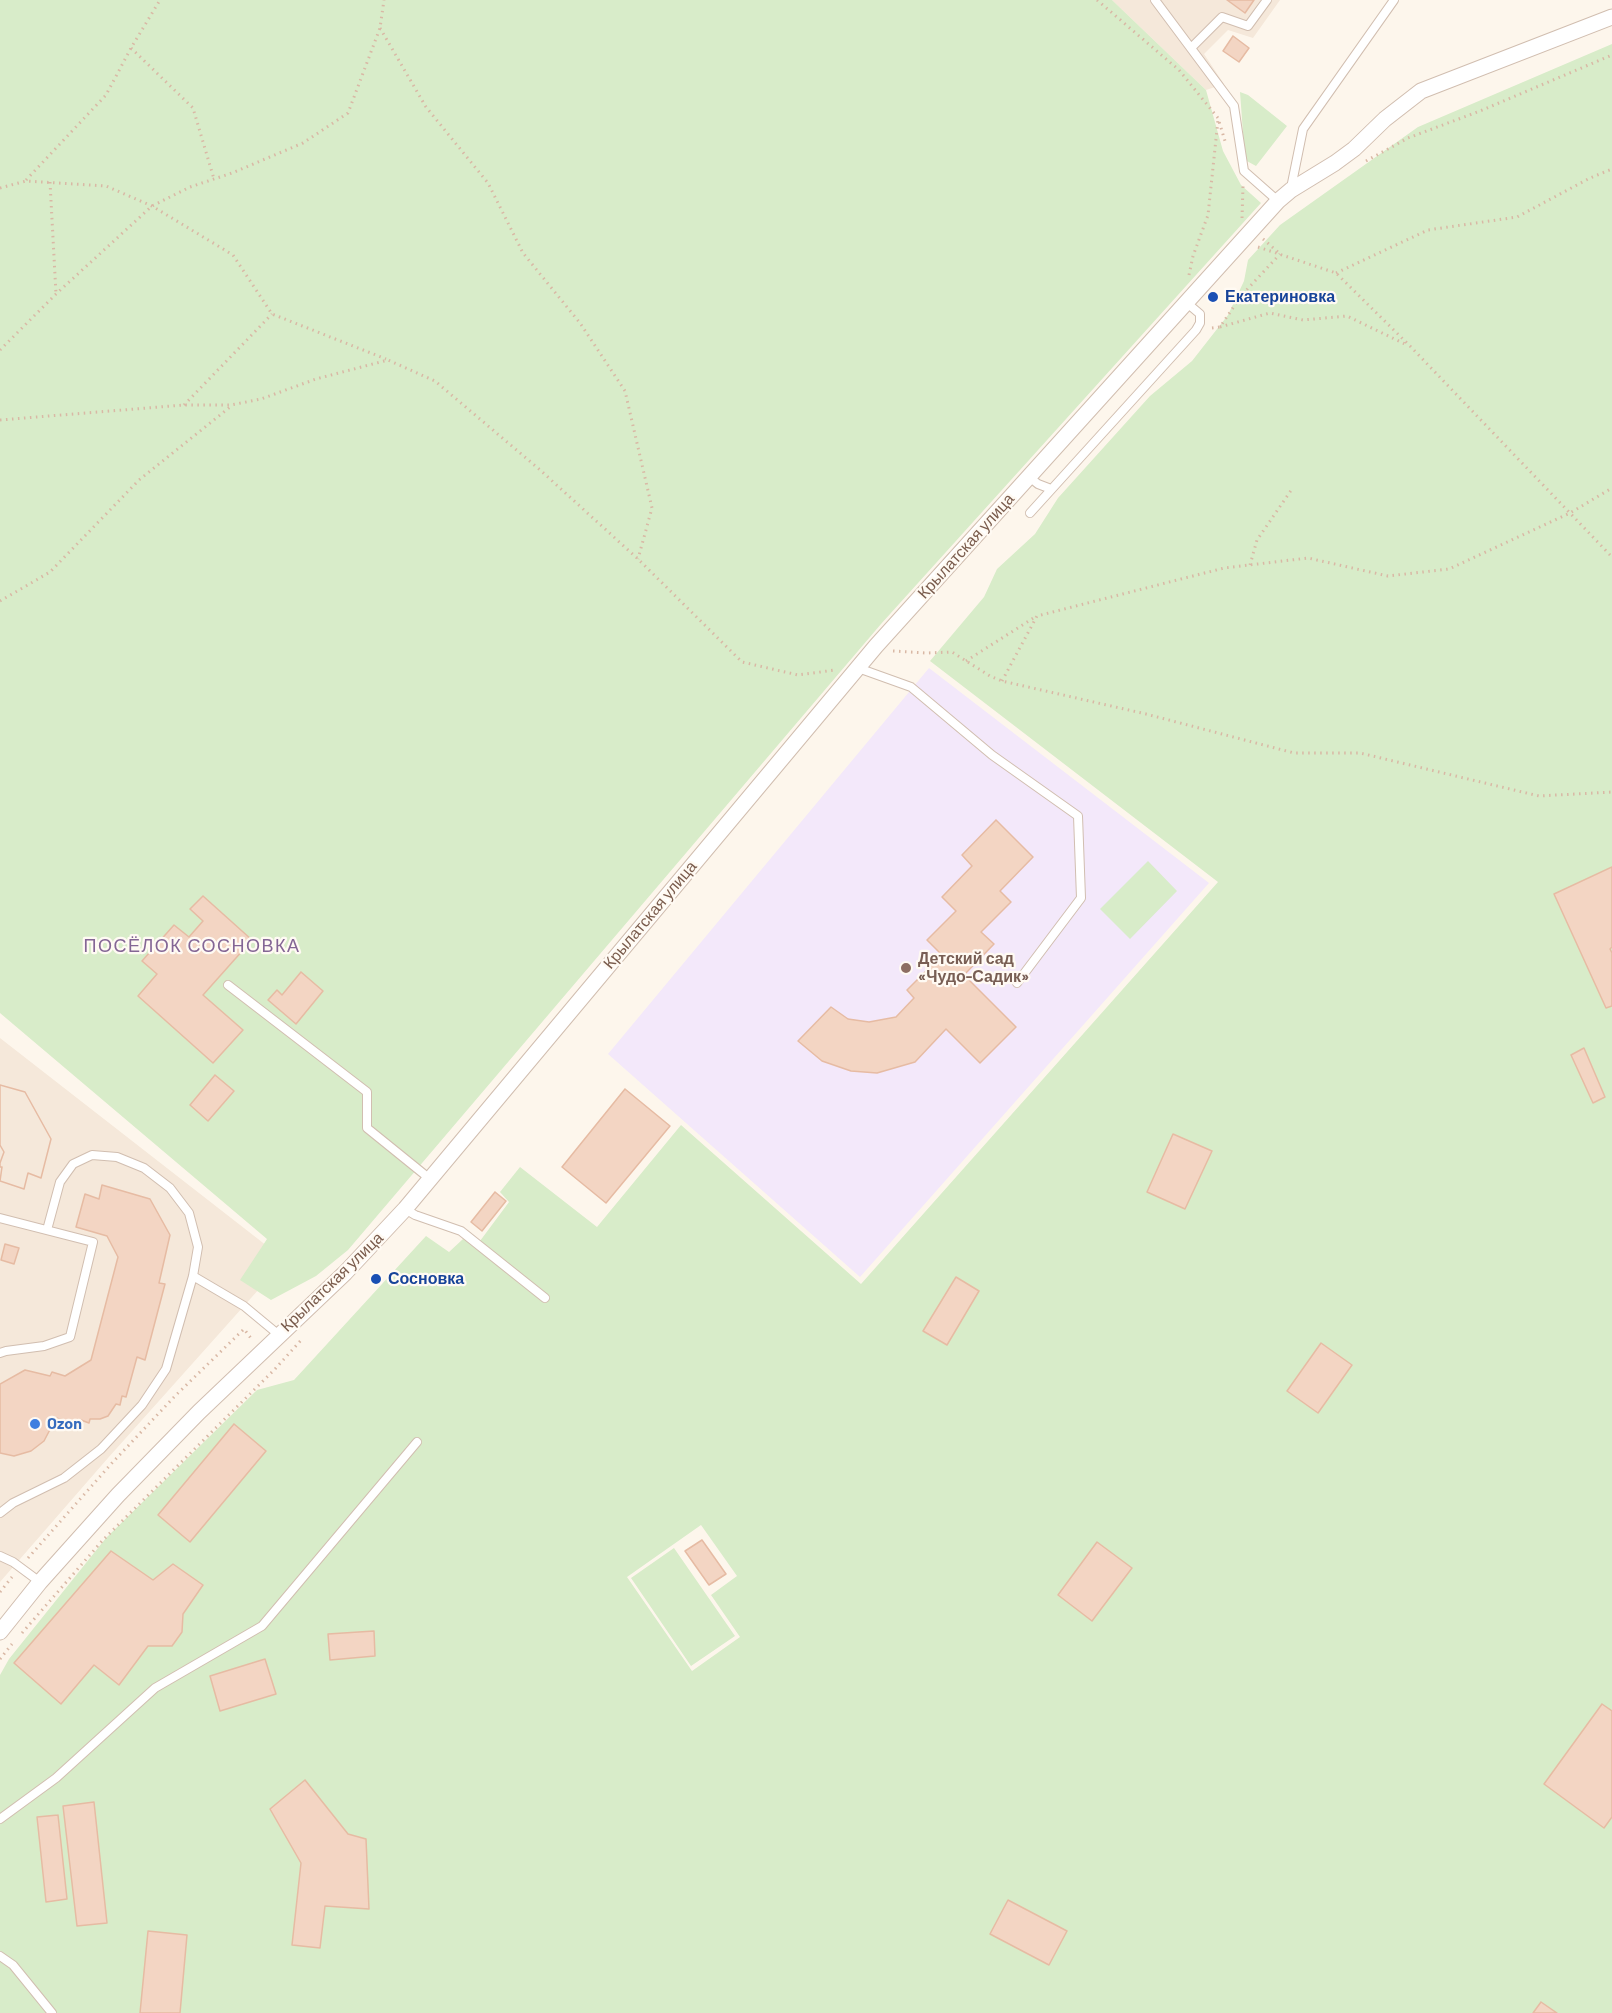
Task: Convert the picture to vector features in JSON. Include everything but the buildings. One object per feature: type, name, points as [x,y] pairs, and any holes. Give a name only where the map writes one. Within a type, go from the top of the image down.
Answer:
[{"type":"street","name":"Крылатская улица","points":[[0,1632],[40,1582],[118,1495],[191,1420],[345,1272],[405,1209],[858,668],[1028,476],[1278,201],[1354,149],[1385,119],[1421,91],[1612,17]]},
{"type":"lane","points":[[1155,0],[1234,105],[1244,171],[1278,201]]},
{"type":"lane","points":[[1191,48],[1222,17],[1248,27],[1267,0]]},
{"type":"lane","points":[[1291,190],[1303,129],[1394,0]]},
{"type":"lane","points":[[1030,513],[1196,330],[1200,323],[1200,314],[1187,303]]},
{"type":"lane","points":[[1028,476],[1038,484],[1051,489]]},
{"type":"lane","points":[[858,668],[911,687],[992,755],[1078,816],[1081,898],[1017,983]]},
{"type":"lane","points":[[228,985],[367,1092],[367,1128],[430,1179]]},
{"type":"lane","points":[[0,1513],[13,1503],[64,1478],[101,1449],[142,1405],[166,1369],[194,1276],[198,1247],[189,1213],[170,1188],[144,1168],[117,1156],[92,1155],[73,1164],[60,1182],[46,1230]]},
{"type":"lane","points":[[405,1209],[415,1215],[461,1231],[545,1298]]},
{"type":"lane","points":[[0,1218],[93,1242],[70,1337],[44,1346],[0,1353]]},
{"type":"lane","points":[[194,1276],[244,1306],[279,1335]]},
{"type":"lane","points":[[0,1819],[56,1778],[155,1688],[262,1626],[417,1442]]},
{"type":"lane","points":[[0,1556],[6,1557],[40,1582]]},
{"type":"lane","points":[[0,1956],[14,1965],[52,2013]]},
{"type":"path","points":[[26,181],[106,95],[160,0]]},
{"type":"path","points":[[0,350],[56,294],[152,206],[190,186],[214,179],[303,143],[348,113],[380,28],[384,0]]},
{"type":"path","points":[[1097,0],[1179,70],[1218,118],[1227,146]]},
{"type":"path","points":[[380,28],[426,107],[488,183],[523,254],[580,323],[625,392],[652,508],[638,559]]},
{"type":"path","points":[[131,48],[194,108],[214,179]]},
{"type":"path","points":[[1358,166],[1408,138],[1480,111],[1612,55]]},
{"type":"path","points":[[1194,275],[1188,282],[1193,256],[1208,215],[1218,118]]},
{"type":"path","points":[[1336,273],[1428,230],[1516,217],[1612,169]]},
{"type":"path","points":[[1242,221],[1243,180]]},
{"type":"path","points":[[0,188],[26,181],[106,186],[152,206],[233,255],[272,314],[435,381],[638,559],[742,662],[798,675],[858,668]]},
{"type":"path","points":[[50,182],[56,294]]},
{"type":"path","points":[[1259,236],[1280,254]]},
{"type":"path","points":[[1243,242],[1336,273],[1411,347],[1612,557]]},
{"type":"path","points":[[1220,327],[1241,296],[1280,254]]},
{"type":"path","points":[[1196,330],[1220,327],[1270,313],[1303,320],[1347,316],[1411,347]]},
{"type":"path","points":[[184,405],[272,314]]},
{"type":"path","points":[[0,420],[184,405],[231,405],[261,399],[316,379],[388,360]]},
{"type":"path","points":[[0,601],[50,572],[139,480],[231,405]]},
{"type":"path","points":[[966,661],[1037,616],[1224,568],[1308,558],[1388,576],[1449,569],[1570,513],[1612,488]]},
{"type":"path","points":[[1250,565],[1257,540],[1292,489]]},
{"type":"path","points":[[1002,681],[1037,616]]},
{"type":"path","points":[[888,651],[952,652],[1002,681],[1146,714],[1294,753],[1360,753],[1539,796],[1612,792]]},
{"type":"path","points":[[0,1592],[159,1413],[244,1329]]},
{"type":"path","points":[[0,1659],[102,1541],[275,1369]]},
{"type":"shaded area","points":[[1112,0],[1280,0],[1253,38],[1228,30],[1204,54],[1224,84],[1206,90]]},
{"type":"shaded area","name":"Детский сад «Чудо-Садик»","points":[[929,668],[1209,883],[860,1277],[608,1054]]},
{"type":"shaded area","points":[[0,1038],[285,1260],[0,1582]]},
{"type":"green space","points":[[0,0],[1112,0],[1206,90],[1223,151],[1241,185],[1261,203],[881,624],[348,1250],[316,1276],[271,1300],[240,1280],[267,1239],[0,1013]]},
{"type":"green space","points":[[1612,44],[1612,2013],[0,2013],[0,1675],[9,1659],[106,1538],[257,1390],[294,1380],[426,1236],[449,1252],[463,1239],[480,1241],[509,1202],[500,1192],[520,1167],[597,1227],[681,1125],[861,1284],[1218,882],[930,661],[984,597],[997,569],[1035,534],[1058,498],[1150,396],[1192,361],[1228,315],[1244,281],[1248,260],[1280,225],[1418,127]],"holes":[[[701,1525],[737,1576],[711,1595],[740,1637],[692,1671],[627,1577]]]},
{"type":"green space","points":[[1240,92],[1248,95],[1287,126],[1256,166],[1245,160]]},
{"type":"green space","points":[[1148,861],[1177,891],[1130,939],[1100,909]]},
{"type":"green space","points":[[674,1548],[735,1636],[691,1666],[631,1578]]},
{"type":"place","name":"Екатериновка","points":[[1213,297]]},
{"type":"place","name":"Детский сад «Чудо-Садик»","points":[[906,968]]},
{"type":"place","name":"Сосновка","points":[[376,1279]]},
{"type":"place","name":"Ozon","points":[[35,1424]]},
{"type":"district","name":"ПОСЁЛОК СОСНОВКА","points":[[192,946]]}]
